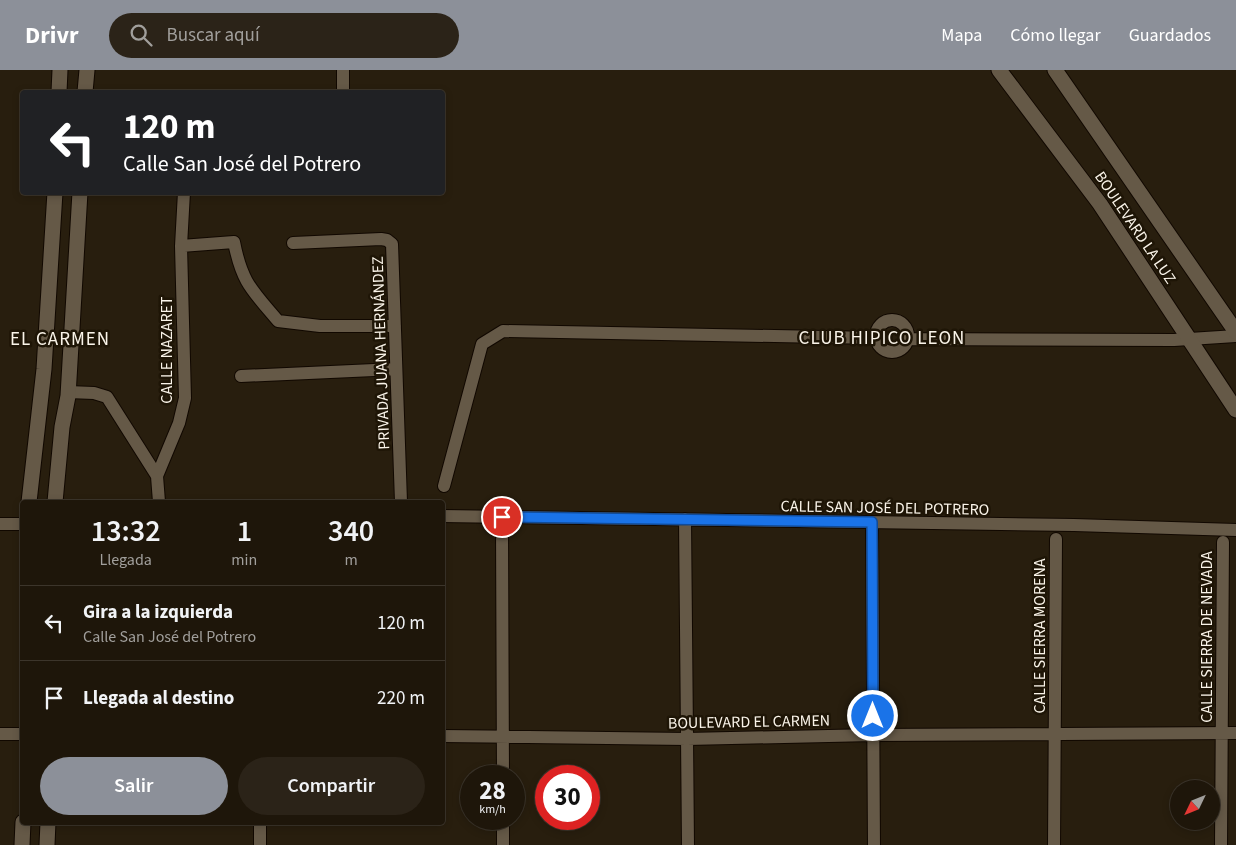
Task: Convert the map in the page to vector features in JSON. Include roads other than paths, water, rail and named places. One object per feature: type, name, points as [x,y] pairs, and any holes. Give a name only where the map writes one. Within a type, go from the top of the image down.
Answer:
[{"type":"main road","points":[[59,90],[60,70]]},
{"type":"main road","points":[[85,90],[86,70]]},
{"type":"main road","name":"BOULEVARD LA LUZ","points":[[999,70],[1084,181],[1192,339],[1236,410]]},
{"type":"main road","name":"BOULEVARD LA LUZ","points":[[1055,70],[1236,334]]},
{"type":"main road","points":[[29,500],[44,369],[56,195]]},
{"type":"main road","points":[[56,500],[62,427],[68,392],[80,195]]},
{"type":"main road","points":[[22,825],[22,845]]},
{"type":"main road","points":[[47,845],[48,825]]},
{"type":"street","points":[[342,90],[343,70]]},
{"type":"street","name":"CALLE NAZARET","points":[[159,500],[156,476],[179,422],[185,398],[181,246],[184,195]]},
{"type":"street","name":"PRIVADA JUANA HERNÁNDEZ","points":[[293,243],[381,239],[389,241],[393,250],[401,500]]},
{"type":"street","points":[[181,246],[234,242],[239,268],[249,287],[278,320],[320,326],[395,326]]},
{"type":"street","points":[[889,320],[896,320],[903,324],[908,331],[908,339],[904,347],[896,352],[888,351],[880,346],[876,338],[877,330],[889,320]]},
{"type":"street","points":[[444,486],[482,344],[503,331],[876,338]]},
{"type":"street","points":[[908,339],[1192,339],[1236,334]]},
{"type":"street","points":[[241,376],[396,369]]},
{"type":"street","points":[[68,392],[94,393],[107,397],[156,476]]},
{"type":"street","name":"CALLE SAN JOSÉ DEL POTRERO","points":[[445,516],[872,522],[1236,530]]},
{"type":"street","points":[[685,519],[688,845]]},
{"type":"street","points":[[872,522],[874,845]]},
{"type":"street","points":[[0,524],[20,524]]},
{"type":"street","points":[[502,526],[503,765]]},
{"type":"street","name":"CALLE SIERRA MORENA","points":[[1054,845],[1056,539]]},
{"type":"street","name":"CALLE SIERRA DE NEVADA","points":[[1221,845],[1223,542]]},
{"type":"street","name":"BOULEVARD EL CARMEN","points":[[445,736],[687,739],[1055,733],[1236,733]]},
{"type":"street","points":[[0,734],[20,734]]},
{"type":"street","points":[[260,825],[260,845]]},
{"type":"street","points":[[503,830],[503,845]]},
{"type":"district","name":"CLUB HIPICO LEON","points":[[882,337]]},
{"type":"district","name":"EL CARMEN","points":[[60,338]]}]
